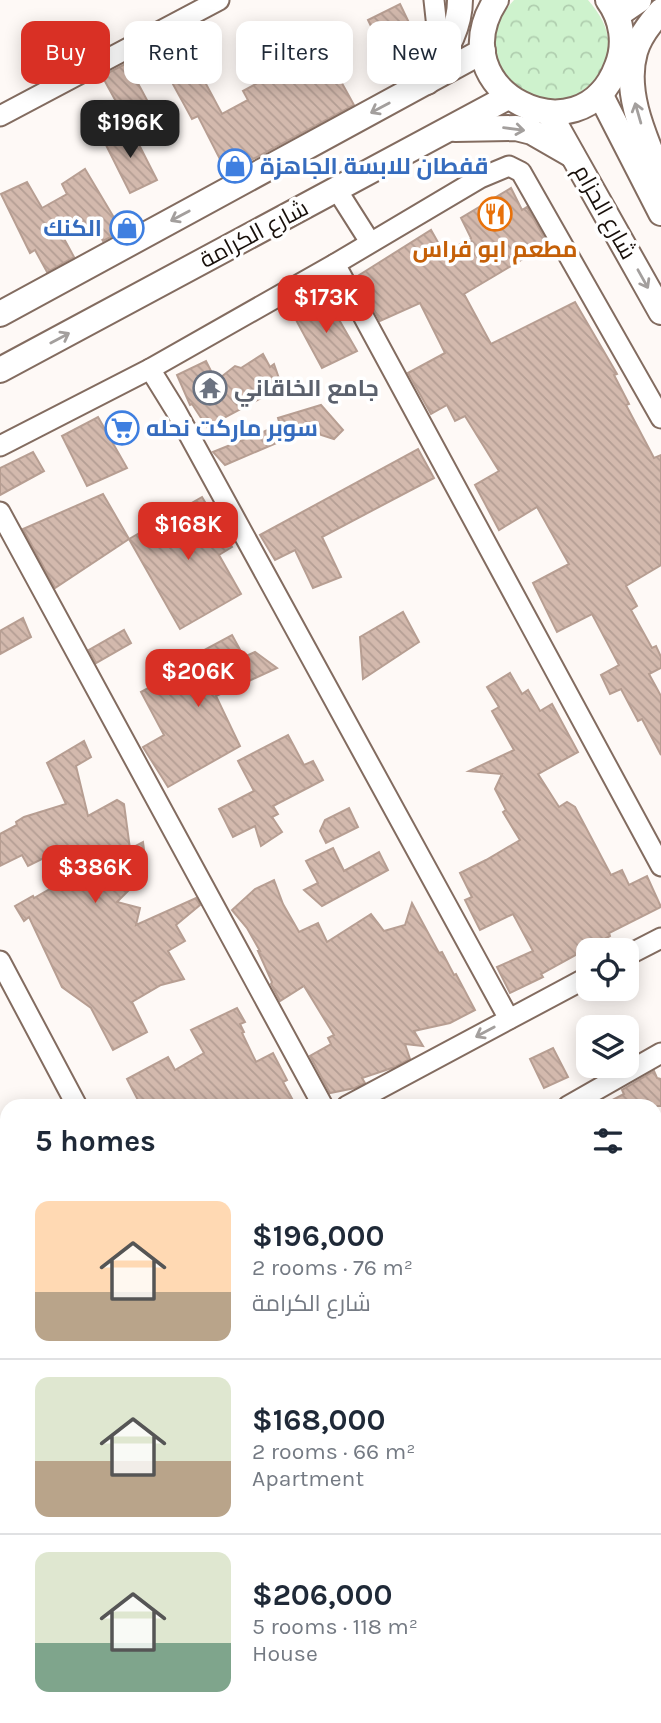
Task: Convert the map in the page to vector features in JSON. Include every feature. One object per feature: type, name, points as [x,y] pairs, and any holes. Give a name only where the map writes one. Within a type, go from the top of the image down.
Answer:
[{"type":"main road","points":[[458,21],[460,0]]},
{"type":"main road","points":[[488,5],[483,51],[487,68],[496,84],[508,97],[527,108],[549,113],[577,108],[600,94],[613,77],[621,57],[622,36],[613,8],[639,0]]},
{"type":"main road","points":[[661,11],[649,25],[635,52],[632,82],[636,106],[661,177]]},
{"type":"main road","points":[[461,62],[483,51]]},
{"type":"main road","points":[[0,314],[418,84]]},
{"type":"main road","points":[[600,94],[661,213]]},
{"type":"main road","name":"شارع الكرامة","points":[[0,370],[508,97]]},
{"type":"main road","name":"شارع الحزام","points":[[549,113],[661,312]]},
{"type":"main road","points":[[447,130],[516,128],[532,132],[574,157]]},
{"type":"street","points":[[0,116],[219,0]]},
{"type":"street","points":[[434,0],[436,21]]},
{"type":"street","points":[[0,446],[150,369],[496,170],[509,166],[521,172],[661,418]]},
{"type":"street","points":[[337,190],[370,242]]},
{"type":"street","points":[[335,264],[661,866]]},
{"type":"street","points":[[150,369],[176,411],[509,1019]]},
{"type":"street","points":[[0,512],[319,1099]]},
{"type":"street","points":[[639,949],[661,938]]},
{"type":"street","points":[[0,961],[73,1099]]},
{"type":"street","points":[[360,1099],[576,983]]},
{"type":"street","points":[[580,1099],[661,1053]]},
{"type":"green space","points":[[514,0],[588,0],[593,6],[605,27],[608,50],[601,70],[585,89],[562,100],[538,100],[519,90],[502,70],[494,50],[494,40],[500,20]]},
{"type":"building","points":[[400,4],[408,21],[368,21]]},
{"type":"building","points":[[124,65],[124,84],[138,84],[154,113],[130,127],[106,84],[110,84],[110,72]]},
{"type":"building","points":[[173,84],[206,84],[222,114],[248,100],[243,91],[256,84],[342,84],[354,105],[227,173],[198,116],[192,119]]},
{"type":"building","points":[[130,127],[157,180],[130,193],[103,139]]},
{"type":"building","points":[[85,169],[122,231],[103,241],[92,222],[62,235],[74,257],[47,272],[35,250],[30,253],[1,194],[27,182],[42,208],[67,194],[62,184]]},
{"type":"building","points":[[511,188],[522,210],[527,207],[548,244],[464,294],[491,344],[575,302],[617,374],[614,375],[629,404],[626,405],[654,458],[661,455],[661,565],[626,586],[637,606],[631,610],[652,648],[656,646],[661,657],[661,668],[649,674],[661,696],[661,755],[642,719],[638,721],[621,689],[610,694],[601,675],[619,665],[592,614],[557,632],[533,583],[569,564],[537,507],[499,530],[475,485],[499,471],[465,416],[455,421],[447,405],[431,414],[408,373],[445,353],[420,303],[380,321],[356,277],[431,230],[444,253],[471,238],[461,218]]},
{"type":"building","points":[[330,304],[357,351],[322,368],[295,318]]},
{"type":"building","points":[[263,354],[270,367],[274,364],[282,387],[207,427],[192,404],[190,405],[177,375],[206,361],[216,381],[235,366],[241,368]]},
{"type":"building","points":[[321,405],[343,430],[334,439],[321,435],[313,422],[281,428],[286,439],[225,465],[213,452],[280,425],[278,418]]},
{"type":"building","points":[[98,417],[127,468],[87,486],[62,436]]},
{"type":"building","points":[[418,449],[434,478],[322,537],[341,577],[313,588],[295,550],[275,560],[260,535]]},
{"type":"building","points":[[33,452],[44,471],[0,495],[0,468]]},
{"type":"building","points":[[103,494],[129,539],[55,588],[23,529]]},
{"type":"building","points":[[202,497],[232,547],[219,555],[241,594],[180,629],[129,539]]},
{"type":"building","points":[[403,612],[419,642],[363,679],[360,637]]},
{"type":"building","points":[[23,618],[31,637],[0,654],[0,631]]},
{"type":"building","points":[[124,630],[131,643],[96,663],[89,650]]},
{"type":"building","points":[[232,635],[244,657],[255,652],[277,668],[216,696],[240,746],[168,787],[143,747],[164,735],[141,692],[187,667],[184,661]]},
{"type":"building","points":[[510,673],[522,694],[528,690],[540,711],[552,704],[578,752],[538,774],[559,807],[567,802],[575,807],[611,875],[622,870],[629,885],[647,876],[661,907],[609,933],[610,936],[606,938],[576,938],[576,955],[541,974],[543,977],[510,993],[497,967],[533,951],[513,914],[480,930],[465,900],[472,897],[460,873],[520,840],[503,812],[506,810],[495,789],[502,774],[469,771],[514,750],[492,711],[499,707],[487,687]]},
{"type":"building","points":[[288,735],[304,765],[313,761],[323,780],[273,806],[278,814],[272,817],[282,832],[261,846],[255,826],[233,837],[219,809],[254,791],[238,761]]},
{"type":"building","points":[[84,741],[91,757],[76,766],[88,816],[117,800],[124,804],[130,849],[143,842],[147,872],[117,902],[140,908],[136,925],[196,898],[200,905],[176,925],[185,941],[168,951],[184,979],[161,985],[132,1002],[147,1032],[113,1050],[91,1008],[62,987],[29,917],[24,921],[15,906],[67,879],[60,850],[28,866],[22,855],[0,866],[0,834],[17,825],[16,822],[24,817],[66,804],[47,763]]},
{"type":"building","points":[[349,808],[358,827],[326,843],[320,831],[325,820]]},
{"type":"building","points":[[333,848],[344,871],[379,852],[388,870],[322,906],[304,890],[318,883],[306,861]]},
{"type":"building","points":[[274,880],[283,904],[299,932],[318,923],[327,942],[371,914],[384,931],[405,925],[412,903],[439,953],[442,952],[454,975],[456,974],[475,1010],[450,1023],[414,1031],[423,1046],[405,1044],[410,1059],[362,1078],[365,1083],[355,1088],[330,1093],[310,1056],[331,1044],[328,1038],[334,1035],[304,986],[280,1001],[260,951],[247,928],[232,910],[255,889]]},
{"type":"building","points":[[237,1008],[245,1022],[240,1024],[244,1032],[242,1033],[256,1062],[273,1053],[287,1080],[283,1082],[292,1099],[137,1099],[127,1079],[168,1057],[175,1070],[204,1053],[191,1030]]},
{"type":"building","points":[[553,1048],[568,1077],[544,1088],[530,1059]]},
{"type":"building","points":[[654,1071],[657,1078],[661,1079],[661,1099],[614,1099],[624,1094],[622,1090]]},
{"type":"place","name":"قفطان للابسة الجاهزة","points":[[235,166]]},
{"type":"place","name":"مطعم ابو فراس","points":[[495,214]]},
{"type":"place","name":"الكنك","points":[[127,228]]},
{"type":"place","name":"جامع الخاقاني","points":[[210,388]]},
{"type":"place","name":"سوبر ماركت نحله","points":[[122,428]]}]
